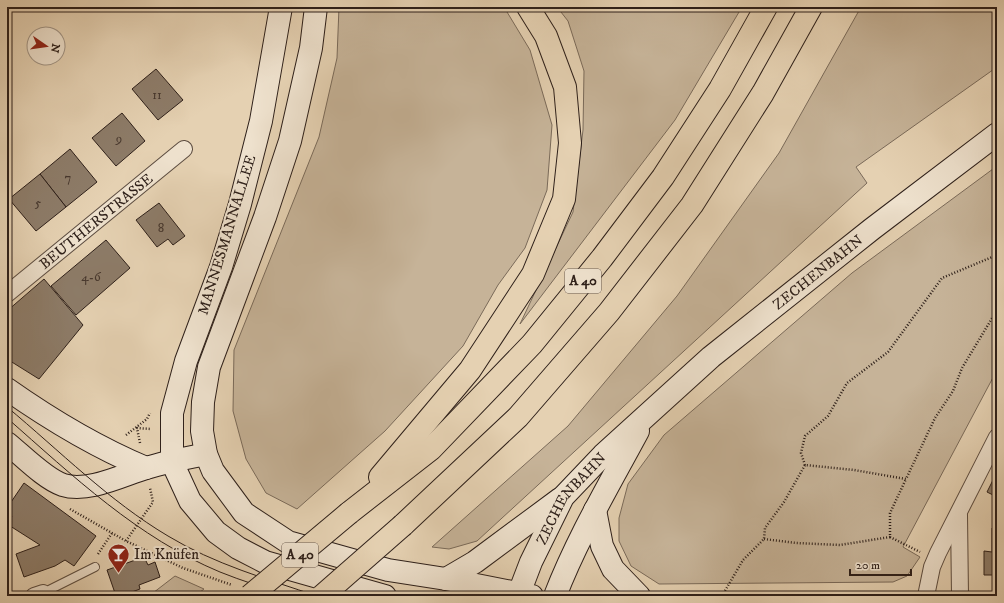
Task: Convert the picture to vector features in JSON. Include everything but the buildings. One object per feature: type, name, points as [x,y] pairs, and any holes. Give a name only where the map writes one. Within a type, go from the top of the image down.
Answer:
[{"type":"highway","points":[[349,513],[470,370],[533,274],[564,199],[570,143],[564,87],[546,36],[528,7]]},
{"type":"highway","name":"A 40","points":[[242,591],[349,513],[431,449],[532,344],[602,258],[663,177],[720,89],[766,7]]},
{"type":"highway","name":"A 40","points":[[322,596],[403,525],[518,417],[609,312],[692,205],[763,93],[811,7]]},
{"type":"main road","name":"MANNESMANNALLEE","points":[[172,462],[172,413],[186,360],[221,267],[240,204],[261,121],[281,7]]},
{"type":"main road","name":"MANNESMANNALLEE","points":[[316,7],[311,48],[290,141],[265,217],[209,367],[203,402],[202,431],[206,454],[213,471],[244,513],[272,533],[288,542],[388,570],[446,579],[523,595]]},
{"type":"main road","name":"ZECHENBAHN","points":[[523,595],[531,562],[563,497],[603,455],[646,418],[711,357],[872,229],[997,134]]},
{"type":"main road","points":[[7,389],[46,416],[98,446],[146,468]]},
{"type":"main road","name":"ZECHENBAHN","points":[[555,596],[563,575],[595,510],[646,418]]},
{"type":"main road","points":[[7,443],[49,477],[62,485],[74,487],[95,484],[146,468],[206,454]]},
{"type":"main road","points":[[95,484],[98,446]]},
{"type":"main road","points":[[172,462],[190,501],[216,532],[238,548],[266,562],[385,596]]},
{"type":"main road","points":[[446,579],[475,562],[563,497]]},
{"type":"main road","points":[[595,510],[602,546],[613,569],[639,596]]},
{"type":"street","name":"BEUTHERSTRASSE","points":[[7,294],[184,149]]},
{"type":"street","points":[[926,596],[932,567],[997,437]]},
{"type":"street","points":[[959,513],[960,596]]},
{"type":"lane","points":[[39,595],[95,567]]},
{"type":"path","points":[[722,596],[743,560],[764,539],[765,528],[784,502],[805,465],[801,453],[805,436],[828,416],[847,383],[888,352],[942,278],[997,255]]},
{"type":"path","points":[[890,537],[890,513],[936,418],[953,392],[962,368],[997,310]]},
{"type":"path","points":[[137,428],[147,419],[150,412]]},
{"type":"path","points":[[805,465],[854,470],[906,480]]},
{"type":"path","points":[[67,507],[126,541],[183,568],[242,591]]},
{"type":"path","points":[[95,567],[98,552],[112,533]]},
{"type":"path","points":[[764,539],[796,543],[840,544],[890,537],[922,553],[932,567]]},
{"type":"shaded area","points":[[339,7],[504,7],[530,50],[552,125],[547,190],[525,248],[498,285],[463,346],[385,431],[297,509],[266,493],[246,459],[233,411],[234,350],[319,137],[337,58]]},
{"type":"shaded area","points":[[557,7],[742,7],[675,120],[520,324],[573,212],[583,130],[584,71],[568,21]]},
{"type":"shaded area","points":[[861,7],[997,7],[997,67],[856,167],[867,183],[477,541],[449,549],[432,547],[568,426],[677,296],[779,153]]},
{"type":"shaded area","points":[[997,166],[997,370],[903,547],[920,557],[907,576],[893,582],[659,584],[631,566],[619,541],[619,518],[628,484],[664,435],[852,273]]},
{"type":"shaded area","points":[[175,576],[204,589],[195,596],[149,596]]},
{"type":"tram line","points":[[7,407],[85,475],[125,507],[168,536],[222,563],[317,596]]},
{"type":"tram line","points":[[7,418],[108,504],[161,542],[220,572],[289,596]]},
{"type":"place","name":"Im Knüfen","points":[[119,574]]}]
